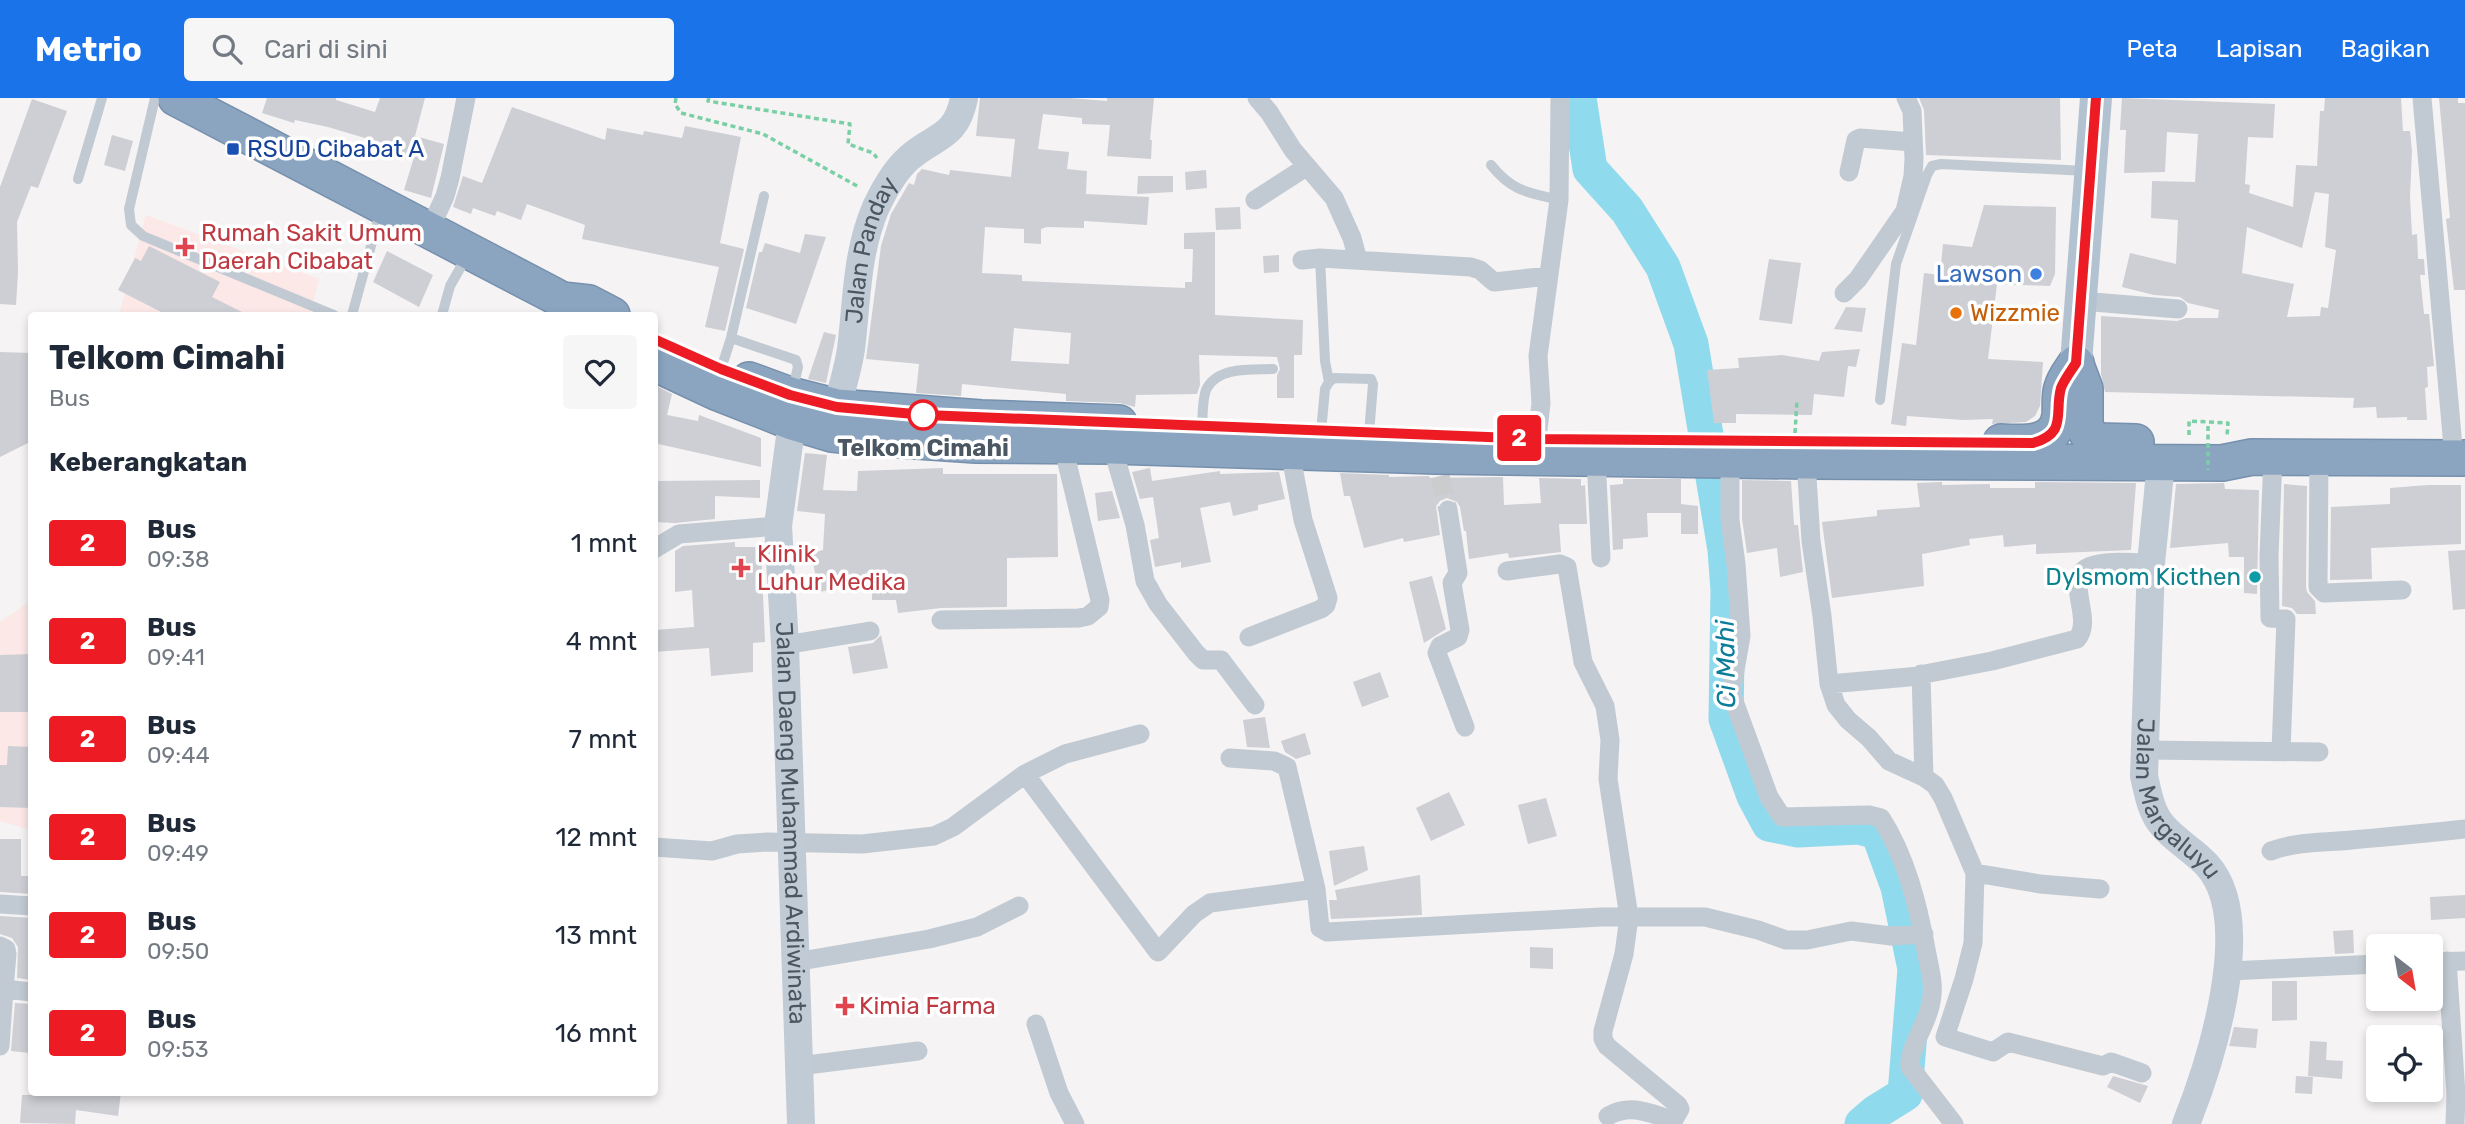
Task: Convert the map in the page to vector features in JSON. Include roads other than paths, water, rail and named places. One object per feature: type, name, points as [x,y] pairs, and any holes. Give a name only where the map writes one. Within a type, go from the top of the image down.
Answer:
[{"type":"highway","points":[[176,98],[224,110],[382,206],[559,303],[589,303],[606,312]]},
{"type":"highway","points":[[658,340],[726,354],[794,405]]},
{"type":"highway","points":[[2076,363],[2085,389],[2085,428],[2092,439],[2319,458],[2459,458]]},
{"type":"highway","points":[[1801,451],[2033,443],[2054,430],[2058,423],[2061,388],[2076,363]]},
{"type":"highway","points":[[658,365],[716,392],[794,405],[835,421],[976,445],[1290,451],[1438,466],[1710,452],[2216,448]]},
{"type":"highway","points":[[835,421],[981,418],[1537,439],[1710,452]]},
{"type":"main road","name":"Jalan Panday","points":[[835,421],[850,353],[857,275],[869,227],[887,187],[909,158],[953,127],[961,114],[964,98]]},
{"type":"main road","points":[[2076,363],[2096,98]]},
{"type":"main road","name":"Jalan Daeng Muhammad Ardiwinata","points":[[794,405],[778,526],[785,645],[801,1124]]},
{"type":"main road","name":"Jalan Margaluyu","points":[[2186,1124],[2212,1041],[2229,971],[2229,925],[2225,902],[2208,866],[2161,825],[2150,802],[2144,776],[2151,563],[2216,448]]},
{"type":"street","points":[[429,231],[445,196],[466,98]]},
{"type":"street","points":[[1537,439],[1541,403],[1538,356],[1559,200],[1560,98]]},
{"type":"street","points":[[1844,293],[1858,279],[1905,211],[1913,176],[1912,111],[1906,98]]},
{"type":"street","points":[[2422,98],[2459,458]]},
{"type":"street","points":[[1267,101],[1306,167],[1334,198],[1352,238],[1358,260]]},
{"type":"street","points":[[1849,172],[1856,140],[1860,138],[1913,142]]},
{"type":"street","points":[[1255,200],[1306,167]]},
{"type":"street","points":[[1311,259],[1471,267],[1480,270],[1494,282],[1548,276]]},
{"type":"street","points":[[2081,301],[2178,309]]},
{"type":"street","points":[[941,620],[1079,618],[1088,617],[1099,607],[1100,600],[1063,446]]},
{"type":"street","points":[[1112,446],[1135,525],[1145,581],[1158,604],[1196,653],[1203,660],[1221,660],[1255,705]]},
{"type":"street","points":[[2216,448],[2269,556],[2270,618],[2286,619],[2281,751]]},
{"type":"street","points":[[1249,637],[1321,609],[1328,598],[1303,520],[1290,451]]},
{"type":"street","points":[[1801,451],[1829,684],[1840,712],[1869,738],[1889,761],[1935,785],[1975,873],[1973,943],[1945,1037]]},
{"type":"street","points":[[1710,452],[1730,520],[1736,564],[1741,636],[1731,694],[1769,797],[1782,817],[1869,815],[1881,818],[1890,832],[1918,904],[1919,934],[1933,990],[1924,1027],[1911,1053],[1910,1067],[1955,1124]]},
{"type":"street","points":[[1596,458],[1601,558]]},
{"type":"street","points":[[2319,458],[2318,587],[2324,593],[2402,590]]},
{"type":"street","points":[[1448,510],[1458,573],[1452,583],[1460,630],[1458,637],[1440,646],[1437,653],[1465,727]]},
{"type":"street","points":[[658,547],[679,534],[778,526]]},
{"type":"street","points":[[1829,684],[1921,674],[1992,661],[2077,639],[2083,630],[2084,619],[2078,586],[2081,570],[2094,564],[2151,563]]},
{"type":"street","points":[[1507,571],[1560,564],[1567,567],[1583,662],[1605,706],[1610,740],[1608,779],[1629,917],[1624,954],[1603,1039],[1607,1046],[1680,1109],[1675,1118],[1669,1119],[1633,1108],[1608,1116]]},
{"type":"street","points":[[785,645],[870,631]]},
{"type":"street","points":[[1921,674],[1924,777]]},
{"type":"street","points":[[658,847],[712,851],[737,844],[862,844],[934,836],[953,827],[1025,775],[1065,754],[1140,734]]},
{"type":"street","points":[[2145,750],[2319,752]]},
{"type":"street","points":[[1230,758],[1274,761],[1287,767],[1317,889],[1320,928],[1327,932],[1629,917],[1705,917],[1786,940],[1807,940],[1851,931],[1891,936],[1919,934]]},
{"type":"street","points":[[1025,775],[1158,952],[1194,914],[1210,903],[1317,889]]},
{"type":"street","points":[[2270,850],[2307,841],[2348,841],[2465,829]]},
{"type":"street","points":[[1975,873],[2040,884],[2100,889]]},
{"type":"street","points":[[0,904],[28,906]]},
{"type":"street","points":[[795,962],[929,939],[977,927],[1019,906]]},
{"type":"street","points":[[0,946],[6,948],[7,954],[0,1046]]},
{"type":"street","points":[[2448,961],[2460,1094],[2455,1124]]},
{"type":"street","points":[[2229,971],[2366,965]]},
{"type":"street","points":[[4,989],[28,992]]},
{"type":"street","points":[[1036,1024],[1059,1093],[1075,1124]]},
{"type":"street","points":[[1924,1027],[1945,1037],[1993,1052],[2008,1042],[2103,1066],[2111,1062],[2142,1073]]},
{"type":"street","points":[[799,1066],[918,1051]]},
{"type":"lane","points":[[78,180],[102,98]]},
{"type":"lane","points":[[155,98],[129,209],[131,225],[143,236],[327,312]]},
{"type":"lane","points":[[1880,400],[1896,264],[1932,166],[1941,164],[2091,172]]},
{"type":"lane","points":[[1491,166],[1514,188],[1559,200]]},
{"type":"lane","points":[[726,354],[764,196]]},
{"type":"lane","points":[[353,312],[382,206]]},
{"type":"lane","points":[[443,312],[450,286],[469,252]]},
{"type":"lane","points":[[1311,259],[1329,382]]},
{"type":"lane","points":[[1202,426],[1206,389],[1215,378],[1228,372],[1273,369]]},
{"type":"lane","points":[[1321,432],[1325,389],[1329,382],[1334,379],[1371,379],[1373,384],[1369,434]]},
{"type":"waterway","name":"Ci Mahi","points":[[1579,98],[1590,169],[1627,210],[1663,267],[1691,344],[1725,550],[1728,590],[1726,719],[1754,796],[1769,824],[1798,830],[1859,827],[1878,832],[1898,887],[1915,969],[1905,1094],[1862,1124]]},
{"type":"tunnel","points":[[1440,476],[1448,510]]},
{"type":"place","name":"RSUD Cibabat A","points":[[233,149]]},
{"type":"place","name":"Rumah Sakit Umum Daerah Cibabat","points":[[185,247]]},
{"type":"place","name":"Lawson","points":[[2036,274]]},
{"type":"place","name":"Wizzmie","points":[[1956,313]]},
{"type":"place","name":"Telkom Cimahi","points":[[923,415]]},
{"type":"place","name":"Klinik Luhur Medika","points":[[741,568]]},
{"type":"place","name":"Dylsmom Kicthen","points":[[2255,577]]},
{"type":"place","name":"Kimia Farma","points":[[845,1006]]}]
